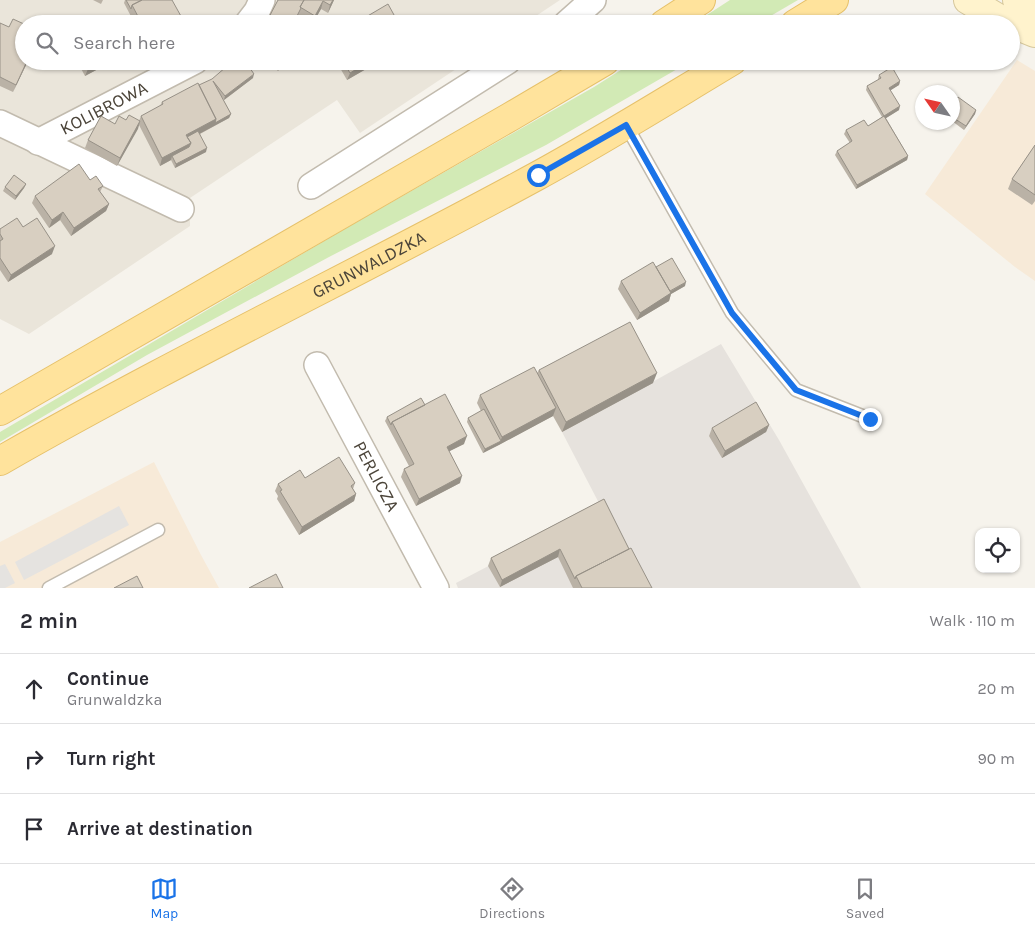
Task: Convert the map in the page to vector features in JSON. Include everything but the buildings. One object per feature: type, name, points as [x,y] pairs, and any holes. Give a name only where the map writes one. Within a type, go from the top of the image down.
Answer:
[{"type":"main road","points":[[678,15],[701,0]]},
{"type":"main road","points":[[810,15],[834,0]]},
{"type":"main road","points":[[0,411],[510,118],[590,70]]},
{"type":"main road","name":"GRUNWALDZKA","points":[[0,461],[252,324],[538,175],[717,70]]},
{"type":"street","points":[[254,15],[262,0]]},
{"type":"street","points":[[576,15],[593,0]]},
{"type":"street","points":[[968,0],[993,15]]},
{"type":"street","points":[[1017,0],[1035,19]]},
{"type":"street","points":[[1020,27],[1035,33]]},
{"type":"street","name":"KOLIBROWA","points":[[38,142],[178,70]]},
{"type":"street","points":[[311,186],[494,70]]},
{"type":"street","name":"KOLIBROWA","points":[[0,123],[182,209]]},
{"type":"street","name":"PERLICZA","points":[[317,365],[436,588]]},
{"type":"lane","points":[[626,125],[732,313],[783,375],[796,390],[870,419]]},
{"type":"lane","points":[[49,588],[158,530]]},
{"type":"shaded area","points":[[0,0],[560,0],[538,15],[15,15],[15,70],[454,70],[360,133],[337,100],[190,198],[190,226],[29,334],[0,319]]},
{"type":"shaded area","points":[[1020,62],[1035,71],[1035,281],[925,194],[1010,70],[1020,70]]},
{"type":"shaded area","points":[[721,344],[779,440],[861,588],[458,588],[456,583],[601,507],[562,432]]},
{"type":"shaded area","points":[[154,462],[219,588],[0,588],[0,542]]},
{"type":"shaded area","points":[[119,506],[129,525],[24,580],[15,562]]},
{"type":"shaded area","points":[[5,564],[15,583],[5,588],[0,588],[0,566]]},
{"type":"green space","points":[[730,0],[798,0],[772,15],[707,15]]},
{"type":"green space","points":[[621,70],[675,70],[546,145],[329,257],[147,355],[0,442],[0,432],[348,227]]},
{"type":"route","points":[[538,175],[626,125],[732,313],[796,390],[870,419]]}]
